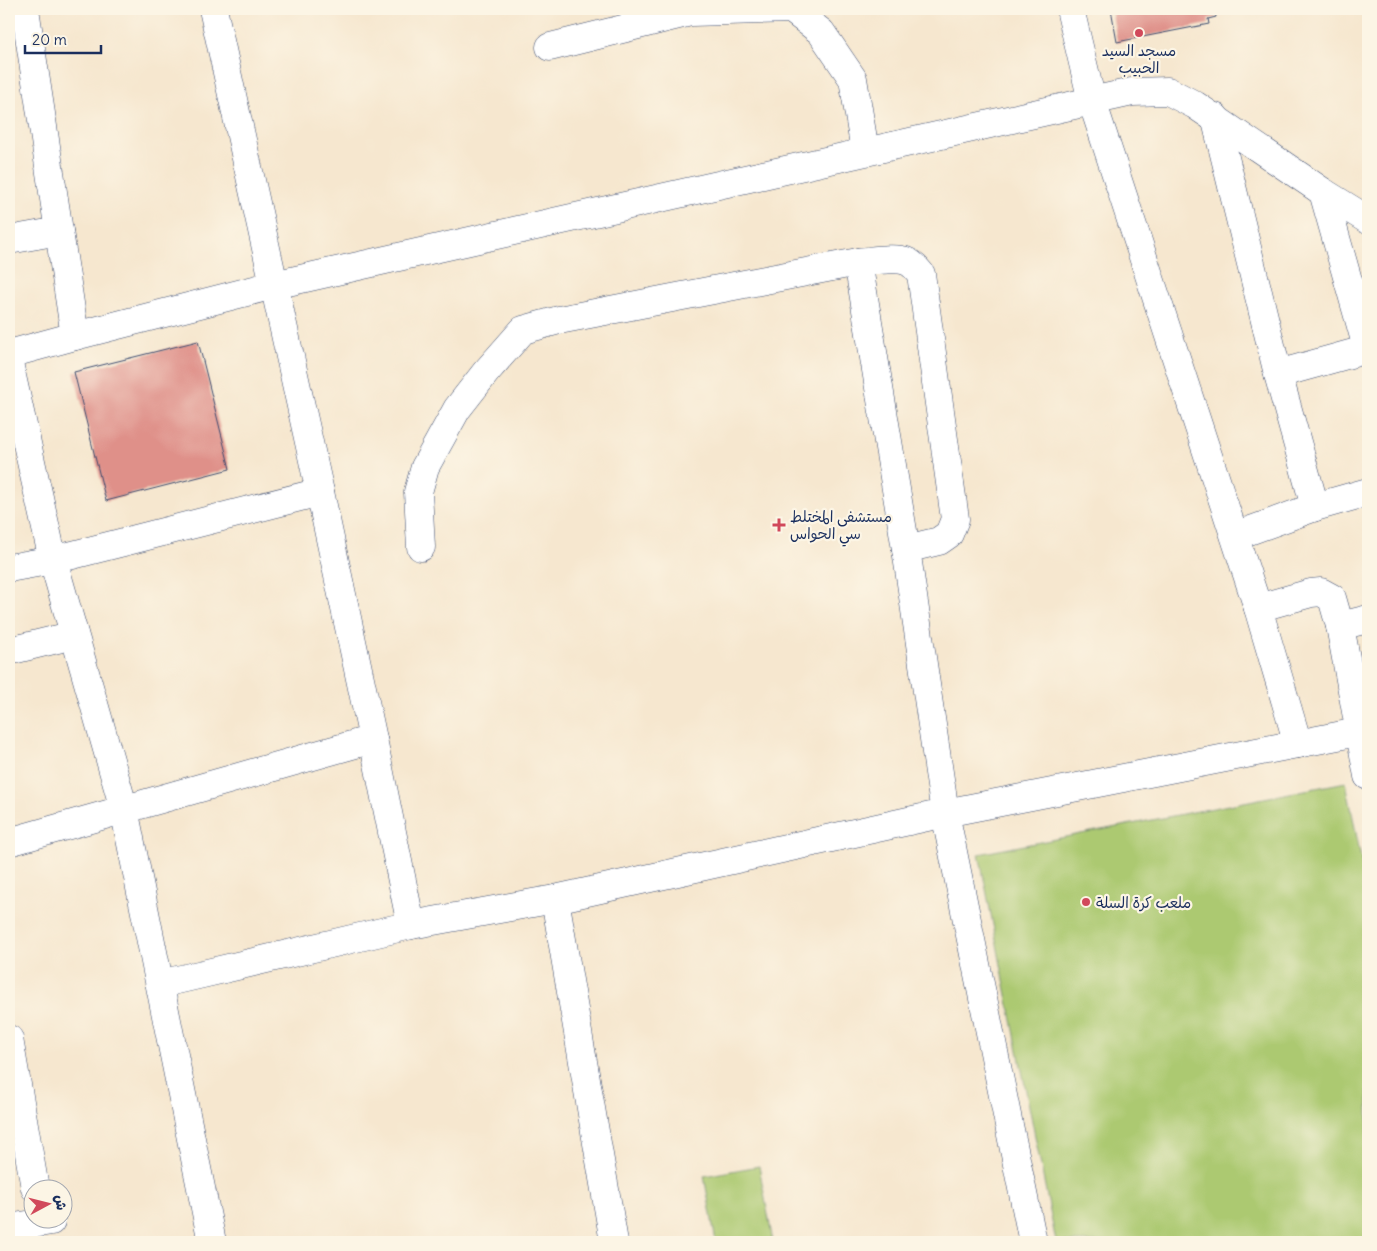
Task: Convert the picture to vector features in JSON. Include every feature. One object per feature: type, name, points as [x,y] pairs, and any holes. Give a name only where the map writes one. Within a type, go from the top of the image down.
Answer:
[{"type":"street","points":[[25,9],[60,231],[74,336]]},
{"type":"street","points":[[213,9],[320,492],[411,925]]},
{"type":"street","points":[[550,47],[691,12],[791,9],[821,32],[854,79],[865,151]]},
{"type":"street","points":[[1070,9],[1092,101],[1235,536],[1298,744]]},
{"type":"street","points":[[9,354],[274,285],[1132,92],[1168,91],[1195,104],[1323,192],[1368,220]]},
{"type":"street","points":[[1215,117],[1278,374],[1315,507]]},
{"type":"street","points":[[1278,374],[1368,350],[1323,192]]},
{"type":"street","points":[[9,240],[60,231]]},
{"type":"street","points":[[420,547],[418,492],[425,467],[457,409],[523,330],[559,320],[858,262],[906,260],[921,274],[955,519],[949,534],[940,541],[906,549]]},
{"type":"street","points":[[858,262],[906,549],[945,813],[1033,1242]]},
{"type":"street","points":[[9,363],[53,560],[124,808],[212,1242]]},
{"type":"street","points":[[9,568],[53,560],[320,492]]},
{"type":"street","points":[[1235,536],[1315,507],[1368,492]]},
{"type":"street","points":[[1258,608],[1311,592],[1321,592],[1332,598],[1364,731],[1368,776]]},
{"type":"street","points":[[1340,626],[1368,620]]},
{"type":"street","points":[[9,651],[74,635]]},
{"type":"street","points":[[160,984],[411,925],[555,899],[945,813],[1364,731]]},
{"type":"street","points":[[9,842],[373,739]]},
{"type":"street","points":[[555,899],[614,1242]]},
{"type":"street","points":[[9,1039],[32,1178]]},
{"type":"street","points":[[9,1228],[22,1228]]},
{"type":"green space","points":[[1346,782],[1368,894],[1368,1242],[1056,1242],[979,854]]},
{"type":"green space","points":[[759,1166],[773,1242],[716,1242],[704,1176]]},
{"type":"building","name":"مسجد السيد الحبيب","points":[[1111,9],[1215,9],[1216,17],[1208,19],[1209,24],[1117,42]]},
{"type":"building","points":[[198,341],[230,469],[106,501],[74,372]]},
{"type":"place","name":"مسجد السيد الحبيب","points":[[1139,33]]},
{"type":"place","name":"مستشفى المختلط سي الحواس","points":[[779,525]]},
{"type":"place","name":"ملعب كرة السلة","points":[[1086,902]]}]
